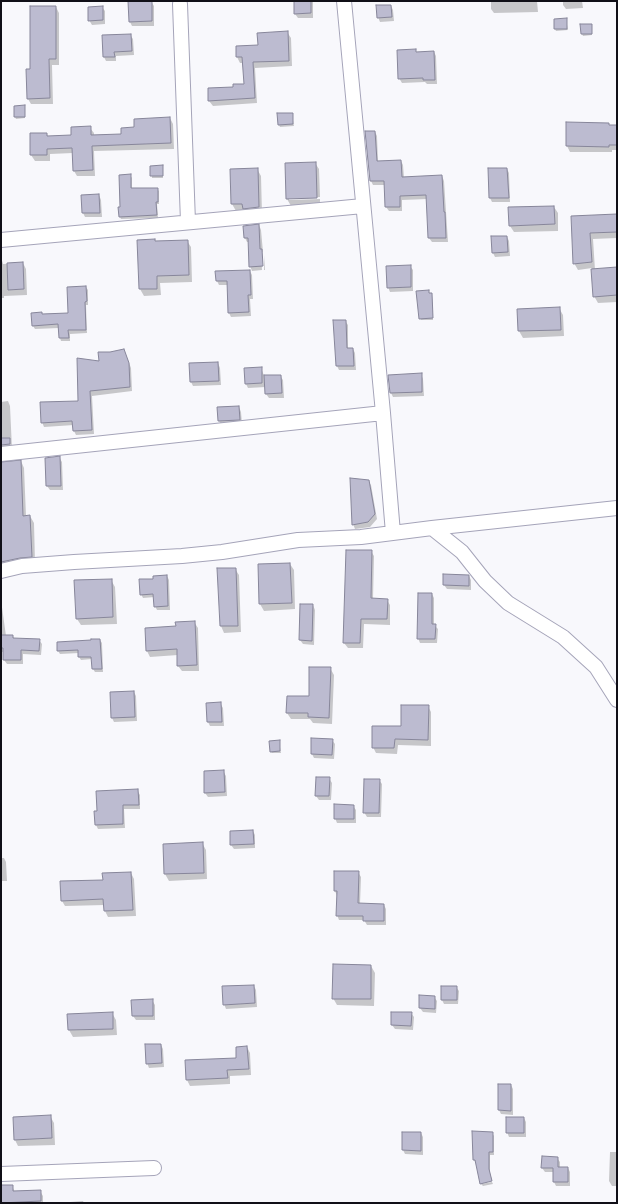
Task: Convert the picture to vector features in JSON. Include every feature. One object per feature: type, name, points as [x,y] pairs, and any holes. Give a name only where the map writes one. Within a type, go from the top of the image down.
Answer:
[{"type":"street","points":[[344,1],[393,533]]},
{"type":"street","points":[[180,4],[188,222]]},
{"type":"street","points":[[1,240],[363,206]]},
{"type":"street","points":[[1,454],[383,413]]},
{"type":"street","points":[[1,571],[22,566],[222,552],[298,540],[361,537],[617,508]]},
{"type":"street","points":[[432,528],[462,552],[486,581],[508,603],[563,637],[596,667],[617,700]]},
{"type":"street","points":[[1,1174],[154,1168]]},
{"type":"building","points":[[128,1],[152,1],[152,21],[129,22]]},
{"type":"building","points":[[294,1],[311,1],[311,13],[294,14]]},
{"type":"building","points":[[376,5],[391,5],[392,17],[377,18]]},
{"type":"building","points":[[30,6],[56,6],[56,59],[49,59],[50,98],[27,99],[26,69],[30,69]]},
{"type":"building","points":[[103,6],[103,20],[88,21],[88,7]]},
{"type":"building","points":[[567,18],[567,29],[554,29],[554,19]]},
{"type":"building","points":[[580,24],[592,24],[592,34],[581,34]]},
{"type":"building","points":[[288,31],[289,61],[253,62],[255,98],[208,101],[208,88],[233,87],[233,84],[244,84],[242,57],[236,57],[236,46],[258,45],[257,33]]},
{"type":"building","points":[[131,34],[132,51],[114,52],[115,57],[103,57],[102,35]]},
{"type":"building","points":[[416,49],[416,52],[434,51],[435,80],[423,80],[423,78],[398,79],[397,50]]},
{"type":"building","points":[[25,105],[25,117],[14,117],[14,106]]},
{"type":"building","points":[[277,113],[293,113],[293,124],[278,125]]},
{"type":"building","points":[[170,117],[171,143],[92,146],[93,170],[73,171],[72,148],[47,149],[47,155],[30,155],[30,133],[47,133],[47,136],[71,135],[71,127],[91,126],[91,135],[121,134],[121,128],[134,127],[134,119]]},
{"type":"building","points":[[566,122],[609,123],[609,125],[617,125],[617,145],[609,145],[609,147],[566,146]]},
{"type":"building","points":[[365,131],[375,131],[377,161],[401,160],[402,177],[442,175],[446,238],[428,238],[426,195],[400,196],[400,207],[385,207],[384,181],[370,181]]},
{"type":"building","points":[[316,162],[317,198],[286,199],[285,163]]},
{"type":"building","points":[[163,165],[163,176],[150,176],[150,166]]},
{"type":"building","points":[[258,168],[259,207],[243,209],[242,204],[231,204],[230,169]]},
{"type":"building","points":[[488,168],[507,168],[509,198],[489,198]]},
{"type":"building","points":[[131,174],[131,188],[158,188],[158,202],[156,202],[157,215],[119,217],[119,175]]},
{"type":"building","points":[[99,194],[100,213],[82,213],[81,195]]},
{"type":"building","points":[[554,206],[555,224],[509,226],[508,207]]},
{"type":"building","points":[[617,214],[617,232],[590,233],[592,262],[573,264],[571,216]]},
{"type":"building","points":[[259,224],[260,249],[262,249],[263,266],[249,267],[248,238],[244,238],[243,226]]},
{"type":"building","points":[[491,236],[507,236],[508,252],[492,253]]},
{"type":"building","points":[[155,239],[155,241],[188,240],[189,275],[157,276],[157,289],[139,289],[137,240]]},
{"type":"building","points":[[23,262],[24,289],[8,290],[7,263]]},
{"type":"building","points":[[411,265],[411,287],[387,288],[386,266]]},
{"type":"building","points":[[617,267],[617,295],[593,297],[591,269]]},
{"type":"building","points":[[250,270],[251,295],[248,295],[249,312],[228,313],[227,281],[216,281],[215,271]]},
{"type":"building","points":[[86,286],[86,330],[68,330],[69,338],[59,338],[58,324],[32,326],[31,313],[68,313],[67,287]]},
{"type":"building","points":[[429,290],[429,293],[432,293],[433,318],[419,319],[416,291]]},
{"type":"building","points":[[560,307],[561,330],[518,331],[517,309]]},
{"type":"building","points":[[333,320],[346,320],[347,348],[353,348],[354,366],[336,366]]},
{"type":"building","points":[[124,349],[129,363],[130,387],[90,391],[92,430],[73,431],[72,421],[41,423],[40,402],[78,401],[77,358],[99,361],[98,352],[110,352]]},
{"type":"building","points":[[218,362],[219,381],[190,382],[189,363]]},
{"type":"building","points":[[262,367],[262,383],[245,384],[244,368]]},
{"type":"building","points":[[422,373],[422,392],[390,393],[388,375]]},
{"type":"building","points":[[264,375],[281,375],[282,393],[265,394]]},
{"type":"building","points":[[239,406],[240,420],[218,421],[217,407]]},
{"type":"building","points":[[1,438],[10,438],[10,444],[1,445]]},
{"type":"building","points":[[60,456],[61,486],[46,486],[45,458]]},
{"type":"building","points":[[21,460],[23,516],[30,515],[32,557],[1,562],[1,462]]},
{"type":"building","points":[[350,478],[369,480],[375,514],[368,522],[352,525]]},
{"type":"building","points":[[346,550],[372,550],[371,598],[388,599],[387,619],[361,619],[360,643],[343,643]]},
{"type":"building","points":[[290,563],[292,603],[259,604],[258,564]]},
{"type":"building","points":[[217,568],[236,568],[238,626],[220,626]]},
{"type":"building","points":[[443,574],[469,575],[469,586],[443,585]]},
{"type":"building","points":[[167,575],[168,606],[154,607],[153,594],[140,595],[139,579],[153,579],[153,576]]},
{"type":"building","points":[[112,579],[113,617],[76,619],[74,580]]},
{"type":"building","points":[[418,593],[432,593],[432,624],[436,624],[435,639],[417,639]]},
{"type":"building","points":[[300,604],[313,604],[312,641],[299,640]]},
{"type":"building","points":[[195,621],[197,665],[177,666],[177,649],[146,651],[145,628],[176,626],[175,622]]},
{"type":"building","points":[[1,635],[13,635],[13,638],[40,639],[39,651],[21,650],[21,660],[3,660]]},
{"type":"building","points":[[100,639],[102,669],[92,669],[91,657],[78,657],[78,650],[57,651],[57,642]]},
{"type":"building","points":[[309,667],[331,667],[329,718],[308,717],[308,713],[286,713],[287,696],[309,696]]},
{"type":"building","points":[[134,691],[135,717],[111,718],[110,692]]},
{"type":"building","points":[[221,702],[222,722],[207,722],[206,703]]},
{"type":"building","points":[[401,705],[429,705],[428,740],[395,739],[394,748],[372,748],[372,726],[401,726]]},
{"type":"building","points":[[311,738],[333,739],[332,755],[311,754]]},
{"type":"building","points":[[280,740],[280,751],[270,752],[269,741]]},
{"type":"building","points":[[224,770],[225,792],[204,793],[204,771]]},
{"type":"building","points":[[316,777],[330,777],[329,796],[315,796]]},
{"type":"building","points":[[364,779],[380,779],[379,813],[363,813]]},
{"type":"building","points":[[138,789],[139,805],[123,805],[123,824],[95,825],[94,811],[97,811],[96,791]]},
{"type":"building","points":[[334,804],[354,805],[354,819],[334,819]]},
{"type":"building","points":[[253,830],[254,844],[230,845],[230,831]]},
{"type":"building","points":[[203,842],[204,873],[164,874],[163,844]]},
{"type":"building","points":[[334,871],[359,871],[358,903],[384,904],[384,921],[363,921],[363,916],[336,916],[337,891],[334,891]]},
{"type":"building","points":[[131,872],[133,910],[104,911],[103,899],[61,901],[60,881],[103,880],[102,873]]},
{"type":"building","points":[[333,964],[371,965],[371,999],[332,999]]},
{"type":"building","points":[[254,985],[255,1003],[223,1005],[222,986]]},
{"type":"building","points":[[441,986],[457,986],[457,1000],[441,1000]]},
{"type":"building","points":[[419,995],[435,996],[435,1009],[419,1008]]},
{"type":"building","points":[[153,999],[153,1016],[132,1016],[131,1000]]},
{"type":"building","points":[[113,1012],[113,1029],[68,1030],[67,1014]]},
{"type":"building","points":[[391,1012],[412,1012],[411,1026],[391,1025]]},
{"type":"building","points":[[145,1044],[161,1044],[162,1063],[146,1064]]},
{"type":"building","points":[[247,1046],[249,1069],[227,1070],[228,1078],[186,1080],[185,1060],[236,1058],[236,1047]]},
{"type":"building","points":[[498,1084],[511,1084],[511,1111],[498,1110]]},
{"type":"building","points":[[51,1115],[52,1138],[14,1140],[13,1117]]},
{"type":"building","points":[[506,1117],[524,1117],[524,1133],[506,1133]]},
{"type":"building","points":[[472,1131],[493,1132],[493,1152],[489,1152],[489,1169],[492,1181],[480,1184],[475,1160],[473,1160]]},
{"type":"building","points":[[402,1132],[421,1132],[421,1151],[402,1150]]},
{"type":"building","points":[[542,1156],[558,1157],[558,1167],[568,1167],[568,1182],[553,1182],[553,1168],[541,1168]]},
{"type":"building","points":[[1,1185],[13,1185],[13,1191],[41,1190],[41,1201],[1,1203]]}]
